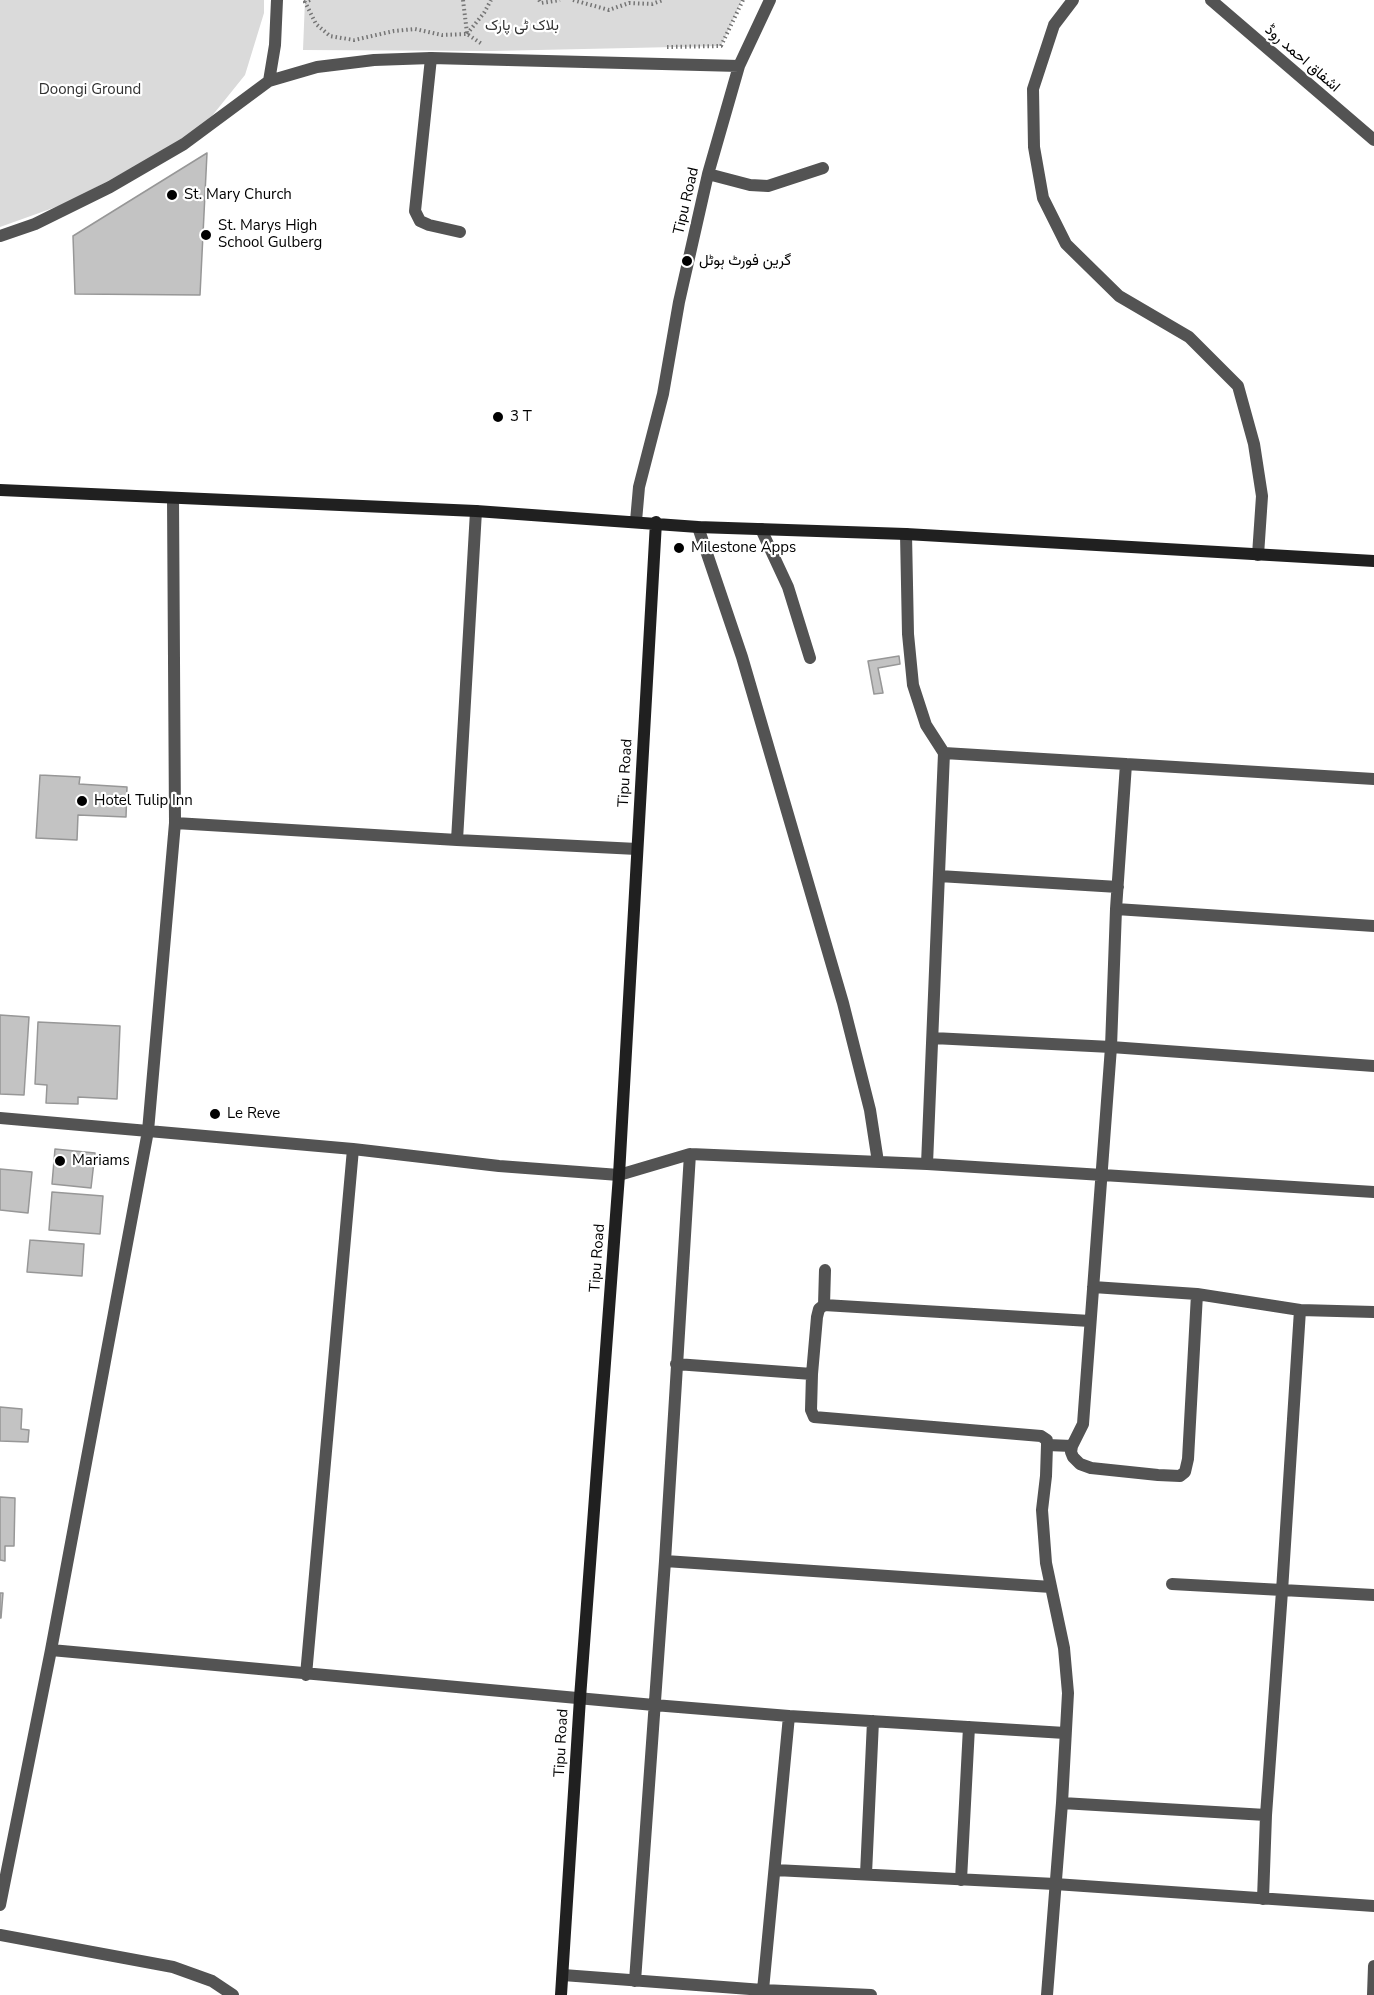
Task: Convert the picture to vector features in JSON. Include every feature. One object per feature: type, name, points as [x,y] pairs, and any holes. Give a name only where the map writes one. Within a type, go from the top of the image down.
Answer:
[{"type":"street","points":[[269,81],[275,45],[277,0]]},
{"type":"street","name":"Tipu Road","points":[[636,521],[639,487],[663,394],[679,302],[708,174],[739,66],[770,0]]},
{"type":"street","points":[[1074,0],[1054,25],[1033,89],[1034,147],[1043,198],[1066,244],[1119,296],[1189,337],[1238,386],[1254,444],[1262,496],[1258,555]]},
{"type":"street","name":"اشفاق احمد روڈ","points":[[1211,0],[1374,140]]},
{"type":"street","points":[[431,58],[415,211],[420,221],[460,232]]},
{"type":"street","points":[[0,236],[35,224],[110,187],[184,144],[269,81],[317,67],[374,60],[431,58],[739,66]]},
{"type":"street","points":[[708,174],[750,185],[768,186],[823,168]]},
{"type":"street","points":[[0,490],[476,511],[656,522],[698,527],[906,534],[1374,561]]},
{"type":"street","points":[[0,1905],[51,1650],[148,1131],[175,823],[173,498]]},
{"type":"street","points":[[457,840],[476,511]]},
{"type":"street","name":"Tipu Road","points":[[561,1995],[580,1698],[619,1175],[656,522]]},
{"type":"street","points":[[698,527],[742,657],[843,1003],[870,1110],[878,1162]]},
{"type":"street","points":[[761,529],[788,587],[810,658]]},
{"type":"street","points":[[906,534],[908,634],[913,685],[926,725],[944,753],[927,1164]]},
{"type":"street","points":[[944,753],[1374,779]]},
{"type":"street","points":[[1126,764],[1116,909],[1111,1047],[1083,1424],[1071,1452],[1080,1464],[1158,1475],[1180,1476],[1185,1472],[1188,1459],[1197,1294]]},
{"type":"street","points":[[175,823],[637,849]]},
{"type":"street","points":[[939,876],[1118,887]]},
{"type":"street","points":[[1116,909],[1374,926]]},
{"type":"street","points":[[933,1038],[1111,1047],[1374,1066]]},
{"type":"street","points":[[0,1118],[353,1149],[499,1166],[619,1175],[690,1154],[927,1164],[1374,1192]]},
{"type":"street","points":[[306,1675],[353,1149]]},
{"type":"street","points":[[635,1981],[665,1561],[690,1154]]},
{"type":"street","points":[[825,1270],[825,1305]]},
{"type":"street","points":[[1093,1287],[1197,1294],[1300,1310],[1374,1312]]},
{"type":"street","points":[[1047,1995],[1068,1693],[1065,1659],[1043,1540],[1042,1510],[1047,1440],[1041,1436],[814,1417],[811,1410],[812,1374],[817,1317],[819,1309],[825,1305],[1090,1322]]},
{"type":"street","points":[[1263,1899],[1266,1815],[1300,1310]]},
{"type":"street","points":[[676,1364],[812,1374]]},
{"type":"street","points":[[1047,1445],[1072,1446]]},
{"type":"street","points":[[665,1561],[1052,1587]]},
{"type":"street","points":[[1172,1584],[1374,1595]]},
{"type":"street","points":[[51,1650],[654,1705],[1065,1733]]},
{"type":"street","points":[[763,1990],[789,1716]]},
{"type":"street","points":[[866,1874],[873,1721]]},
{"type":"street","points":[[961,1880],[969,1727]]},
{"type":"street","points":[[1062,1803],[1266,1815]]},
{"type":"street","points":[[775,1869],[1055,1884],[1374,1906]]},
{"type":"street","points":[[0,1935],[173,1967],[212,1981],[233,1995]]},
{"type":"street","points":[[1373,1995],[1374,1965]]},
{"type":"street","points":[[563,1975],[763,1990],[871,1995]]},
{"type":"path","points":[[310,0],[305,2],[316,24],[330,36],[354,40],[415,29],[442,35],[467,34],[484,13],[490,0]]},
{"type":"path","points":[[463,0],[467,34]]},
{"type":"path","points":[[539,0],[541,3],[560,0]]},
{"type":"path","points":[[573,0],[609,10],[629,3],[652,4],[663,0]]},
{"type":"path","points":[[664,47],[721,46],[744,0]]},
{"type":"green space","name":"Doongi Ground","points":[[0,0],[264,0],[264,13],[245,75],[199,132],[67,203],[0,227]]},
{"type":"green space","name":"بلاک ٹی پارک","points":[[305,0],[742,0],[721,46],[492,51],[303,50]]},
{"type":"building","name":"St. Mary Church","points":[[207,153],[200,295],[75,294],[73,236]]},
{"type":"building","points":[[899,656],[900,664],[878,668],[883,693],[874,694],[868,661]]},
{"type":"building","name":"Hotel Tulip Inn","points":[[40,775],[80,777],[79,784],[127,787],[126,817],[78,815],[77,840],[36,838]]},
{"type":"building","points":[[0,1015],[29,1017],[24,1095],[0,1094]]},
{"type":"building","points":[[38,1022],[120,1026],[117,1099],[78,1097],[78,1104],[46,1103],[47,1085],[35,1084]]},
{"type":"building","points":[[55,1149],[95,1153],[91,1188],[52,1184]]},
{"type":"building","points":[[0,1169],[32,1172],[28,1213],[0,1210]]},
{"type":"building","points":[[52,1192],[103,1196],[100,1234],[49,1230]]},
{"type":"building","points":[[30,1240],[84,1244],[82,1276],[27,1272]]},
{"type":"building","points":[[0,1407],[22,1409],[21,1429],[29,1430],[28,1442],[0,1441]]},
{"type":"building","points":[[0,1497],[15,1498],[14,1546],[5,1546],[5,1561],[0,1560]]},
{"type":"building","points":[[0,1593],[3,1593],[1,1618],[0,1618]]},
{"type":"place","name":"St. Mary Church","points":[[172,195]]},
{"type":"place","name":"St. Marys High School Gulberg","points":[[206,235]]},
{"type":"place","name":"گرین فورٹ ہوٹل","points":[[687,261]]},
{"type":"place","name":"3 T","points":[[498,417]]},
{"type":"place","name":"Milestone Apps","points":[[679,548]]},
{"type":"place","name":"Hotel Tulip Inn","points":[[82,801]]},
{"type":"place","name":"Le Reve","points":[[215,1114]]},
{"type":"place","name":"Mariams","points":[[60,1161]]}]
